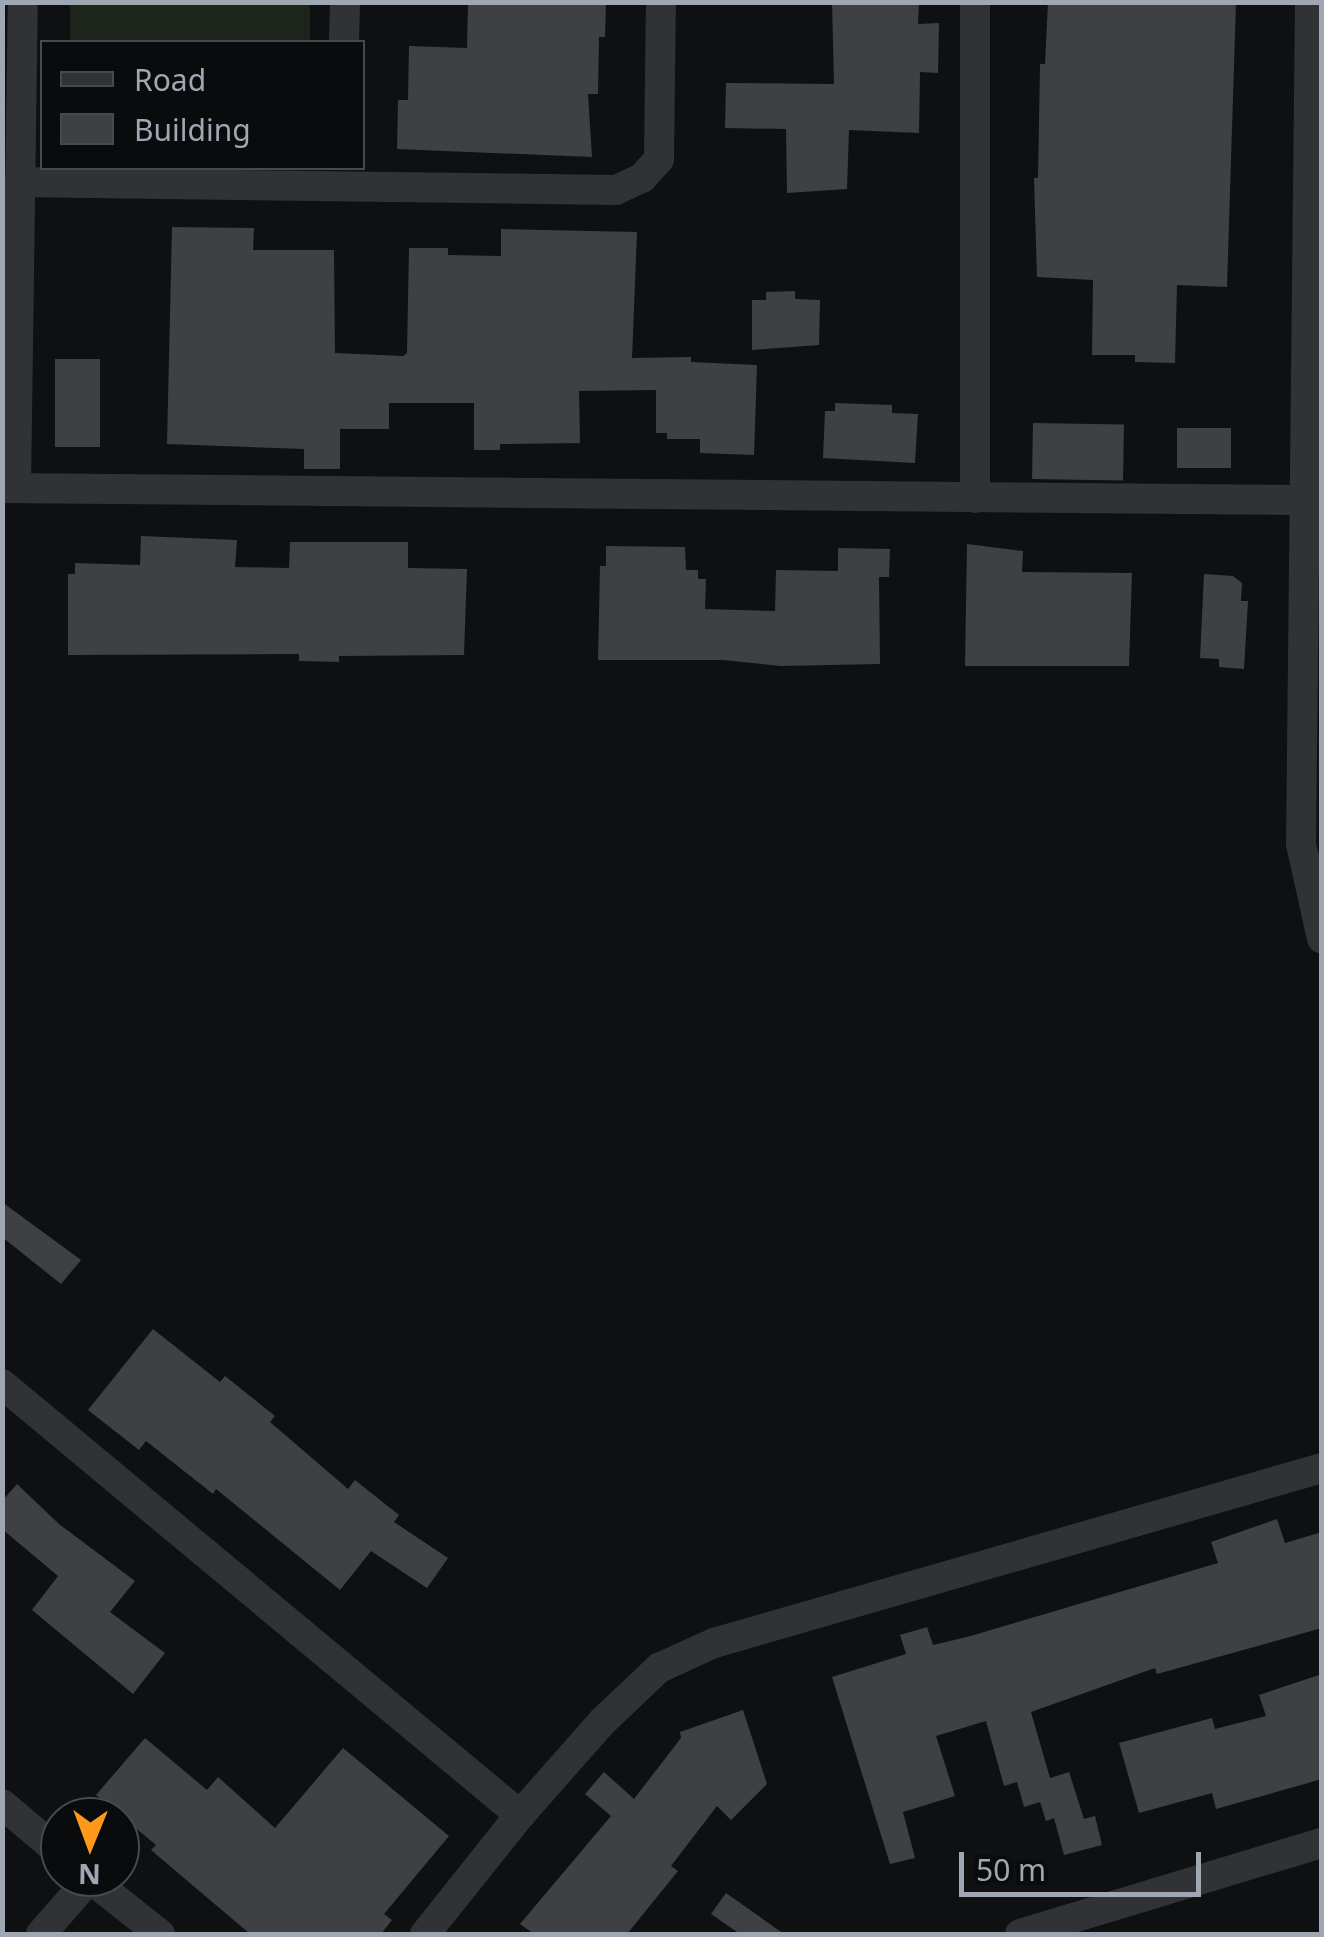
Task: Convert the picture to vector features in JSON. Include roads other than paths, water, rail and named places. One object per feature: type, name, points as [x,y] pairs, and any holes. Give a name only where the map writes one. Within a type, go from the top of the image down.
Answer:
[{"type":"street","points":[[22,2],[9,488],[1306,500]]},
{"type":"street","points":[[344,40],[345,2]]},
{"type":"street","points":[[18,182],[342,176],[616,190],[642,178],[658,159],[662,2]]},
{"type":"street","points":[[975,2],[975,498]]},
{"type":"street","points":[[1310,2],[1314,322],[1306,500],[1312,645],[1302,844],[1322,940]]},
{"type":"street","points":[[2,1384],[520,1815]]},
{"type":"street","points":[[426,1934],[520,1815],[602,1722],[659,1668],[714,1643],[1322,1468]]},
{"type":"street","points":[[2,1804],[40,1836]]},
{"type":"street","points":[[1020,1934],[1322,1844]]},
{"type":"street","points":[[41,1934],[73,1897]]},
{"type":"street","points":[[113,1897],[160,1934]]}]
